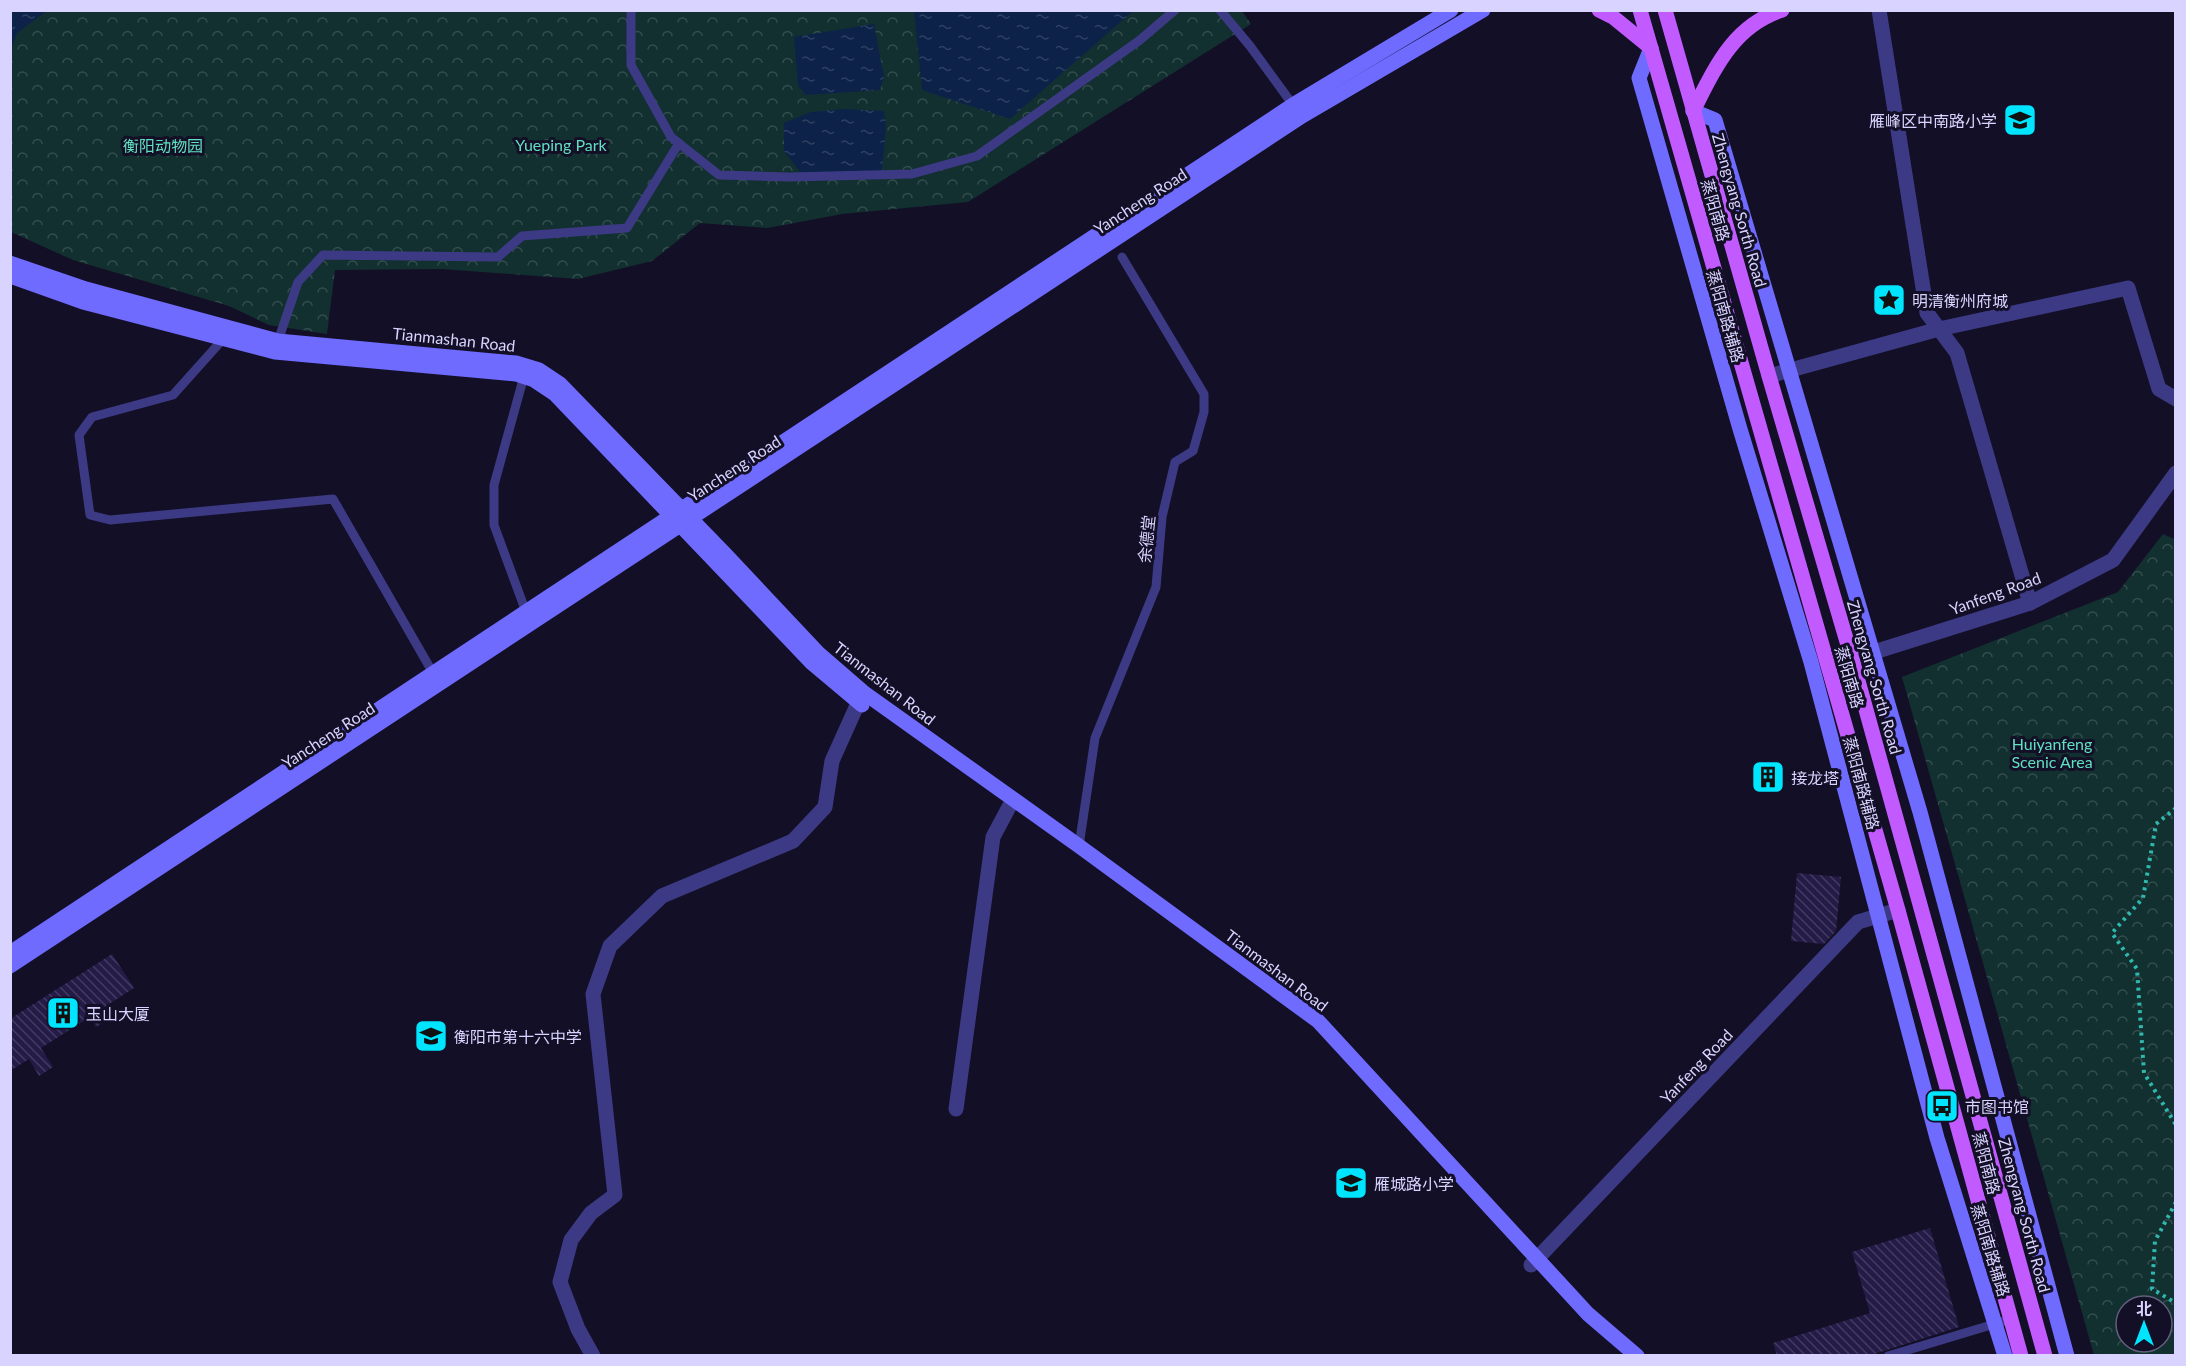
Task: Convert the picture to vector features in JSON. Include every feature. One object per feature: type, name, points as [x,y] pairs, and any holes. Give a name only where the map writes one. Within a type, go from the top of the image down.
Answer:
[{"type":"main road","points":[[1599,10],[1613,17],[1651,48]]},
{"type":"main road","name":"蒸阳南路","points":[[1640,10],[1898,910],[2021,1356]]},
{"type":"main road","name":"Zhengyang Sorth Road","points":[[1665,10],[1852,659],[2045,1356]]},
{"type":"main road","points":[[1693,111],[1720,58],[1743,32],[1769,15],[1782,10]]},
{"type":"street","name":"Yancheng Road","points":[[10,966],[1293,105],[1451,10]]},
{"type":"street","name":"Yancheng Road","points":[[10,953],[526,612],[681,517],[1302,116],[1483,10]]},
{"type":"street","points":[[1880,10],[1927,313],[1957,353],[2030,603]]},
{"type":"street","name":"蒸阳南路辅路","points":[[1651,48],[1639,78],[1740,429],[1811,662],[1937,1138],[2005,1356]]},
{"type":"street","points":[[1693,111],[1715,120],[1920,812],[2067,1356]]},
{"type":"street","name":"Tianmashan Road","points":[[10,263],[86,289],[278,341],[516,363],[539,370],[560,384],[681,517]]},
{"type":"street","name":"Tianmashan Road","points":[[10,276],[83,302],[275,352],[524,376],[534,380],[555,394],[860,697],[1313,1027],[1534,1262],[1636,1356]]},
{"type":"street","points":[[1769,376],[1939,329],[2128,288],[2159,389],[2175,399]]},
{"type":"street","name":"Yanfeng Road","points":[[1852,659],[2030,603],[2113,560],[2175,473]]},
{"type":"street","name":"Tianmashan Road","points":[[860,697],[1079,846],[1318,1021],[1586,1323],[1623,1356]]},
{"type":"street","points":[[592,1356],[578,1329],[560,1282],[571,1240],[591,1213],[615,1195],[593,994],[610,945],[662,896],[793,841],[825,807],[832,761],[860,697]]},
{"type":"street","points":[[956,1109],[993,837],[1009,807]]},
{"type":"street","name":"Yanfeng Road","points":[[1534,1262],[1858,922],[1898,910]]},
{"type":"lane","points":[[631,10],[631,66],[671,136],[718,175],[789,177],[912,174],[977,156],[1140,40],[1175,10]]},
{"type":"lane","points":[[1220,10],[1250,46],[1293,105]]},
{"type":"lane","points":[[278,341],[298,282],[323,255],[498,257],[522,236],[627,228],[679,143]]},
{"type":"lane","name":"余德堂","points":[[1079,846],[1095,738],[1156,587],[1162,517],[1175,462],[1193,451],[1204,412],[1204,394],[1122,257]]},
{"type":"lane","points":[[224,338],[173,396],[92,417],[79,435],[90,515],[110,520],[333,499],[433,673]]},
{"type":"lane","points":[[524,376],[494,485],[494,525],[526,612]]},
{"type":"lane","points":[[1888,1356],[2011,1319]]},
{"type":"path","points":[[2175,808],[2156,825],[2143,898],[2112,933],[2137,969],[2144,1073],[2175,1125]]},
{"type":"path","points":[[2175,1202],[2155,1241],[2152,1288],[2175,1303]]},
{"type":"green space","name":"Yueping Park","points":[[1241,10],[1251,24],[968,202],[842,214],[768,228],[700,223],[652,261],[578,279],[442,269],[335,270],[327,334],[269,325],[229,306],[73,260],[11,232],[11,11]]},
{"type":"green space","name":"Huiyanfeng Scenic Area","points":[[2163,534],[2176,540],[2175,1355],[2094,1355],[1902,677],[2118,592]]},
{"type":"water","points":[[11,10],[47,11],[17,33],[11,50]]},
{"type":"water","points":[[914,10],[1133,11],[1010,119],[922,90]]},
{"type":"water","points":[[874,24],[884,77],[880,90],[806,95],[798,86],[794,37]]},
{"type":"water","points":[[843,109],[884,111],[886,128],[882,171],[801,173],[784,151],[784,123],[811,112]]},
{"type":"building","name":"接龙塔","points":[[1768,763],[1777,767],[1781,776],[1777,785],[1768,789],[1759,785],[1755,776],[1759,767]]},
{"type":"building","points":[[1797,873],[1841,877],[1836,931],[1824,944],[1791,941]]},
{"type":"building","name":"玉山大厦","points":[[112,954],[134,988],[103,1008],[110,1019],[96,1027],[90,1017],[41,1048],[53,1067],[39,1076],[29,1059],[10,1071],[10,1019]]},
{"type":"building","points":[[1930,1228],[1959,1327],[1868,1356],[1777,1356],[1773,1343],[1870,1313],[1852,1252]]},
{"type":"place","name":"雁峰区中南路小学","points":[[2020,120]]},
{"type":"place","name":"明清衡州府城","points":[[1889,300]]},
{"type":"place","name":"接龙塔","points":[[1768,777]]},
{"type":"place","name":"玉山大厦","points":[[63,1013]]},
{"type":"place","name":"衡阳市第十六中学","points":[[431,1036]]},
{"type":"place","name":"市图书馆","points":[[1942,1106]]},
{"type":"place","name":"雁城路小学","points":[[1351,1183]]},
{"type":"park label","name":"衡阳动物园","points":[[163,145]]}]
